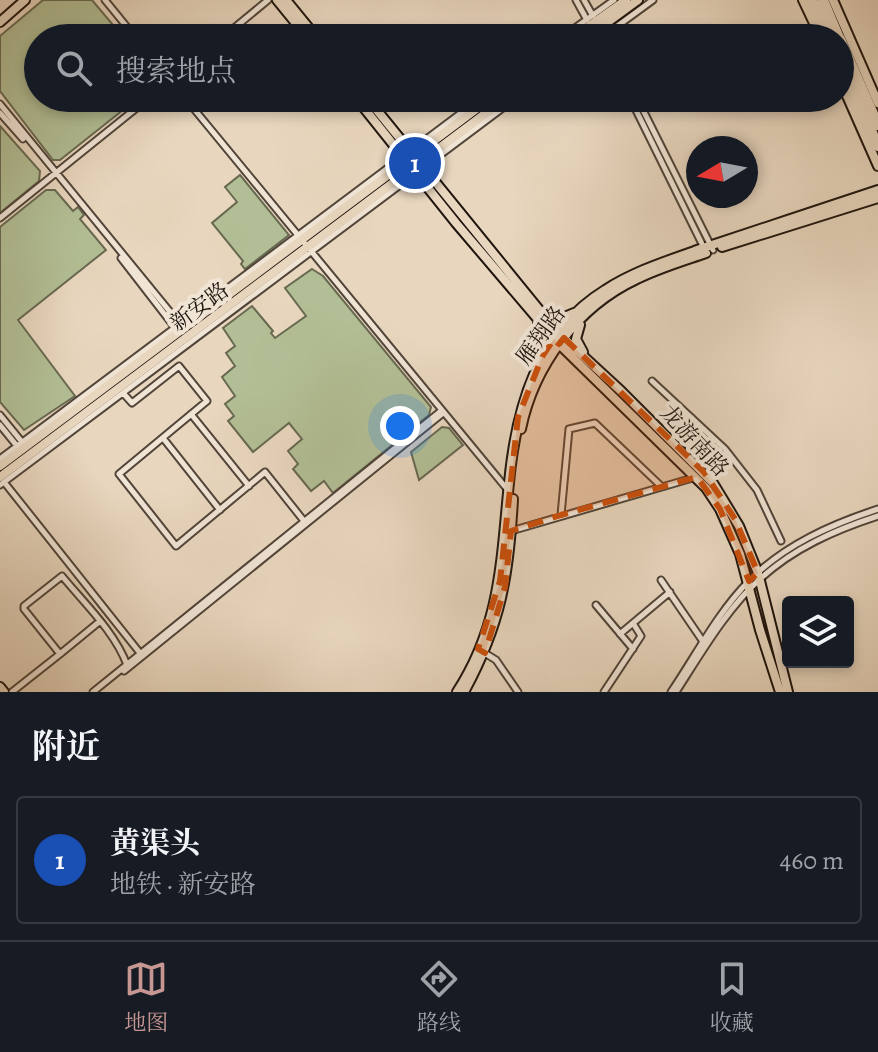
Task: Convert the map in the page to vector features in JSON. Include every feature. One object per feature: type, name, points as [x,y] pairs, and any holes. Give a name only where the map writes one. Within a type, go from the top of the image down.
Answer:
[{"type":"highway","points":[[812,0],[823,24]]},
{"type":"highway","points":[[823,0],[833,24]]},
{"type":"highway","points":[[854,71],[878,125]]},
{"type":"highway","points":[[854,92],[878,146]]},
{"type":"main road","points":[[0,20],[19,0]]},
{"type":"main road","points":[[0,20],[25,0]]},
{"type":"main road","points":[[277,0],[297,24]]},
{"type":"main road","points":[[286,0],[306,24]]},
{"type":"main road","points":[[602,24],[626,0]]},
{"type":"main road","points":[[604,24],[638,0]]},
{"type":"main road","points":[[803,0],[814,24]]},
{"type":"main road","points":[[833,0],[843,24]]},
{"type":"main road","points":[[854,48],[878,103]]},
{"type":"main road","points":[[368,112],[559,338]]},
{"type":"main road","points":[[377,112],[413,162]]},
{"type":"main road","points":[[413,162],[474,112]]},
{"type":"main road","points":[[413,162],[486,112]]},
{"type":"main road","points":[[854,112],[878,166]]},
{"type":"main road","name":"新安路","points":[[0,466],[26,452],[413,162]]},
{"type":"main road","points":[[862,200],[878,184]]},
{"type":"main road","name":"雁翔路","points":[[457,692],[481,651],[500,581],[518,417],[528,383],[559,338],[606,289],[632,275],[862,200],[878,190]]},
{"type":"main road","name":"雁翔路","points":[[862,200],[878,200]]},
{"type":"main road","points":[[534,309],[558,319],[582,313]]},
{"type":"main road","points":[[534,309],[543,342],[537,367]]},
{"type":"main road","points":[[582,313],[576,339],[591,362]]},
{"type":"main road","name":"雁翔路","points":[[464,692],[505,587],[515,470],[523,420],[537,379],[559,338]]},
{"type":"main road","name":"龙游南路","points":[[559,338],[591,362],[704,472],[722,496],[739,526],[788,692]]},
{"type":"main road","name":"龙游南路","points":[[559,338],[697,477],[720,509],[755,578]]},
{"type":"main road","name":"新安路","points":[[1,481],[26,452]]},
{"type":"main road","name":"龙游南路","points":[[755,578],[749,591],[780,692]]},
{"type":"street","points":[[105,0],[125,24]]},
{"type":"street","points":[[239,24],[268,0]]},
{"type":"street","points":[[576,0],[593,24]]},
{"type":"street","points":[[584,0],[595,24]]},
{"type":"street","points":[[600,24],[614,0]]},
{"type":"street","points":[[607,24],[653,0]]},
{"type":"street","points":[[0,104],[54,175]]},
{"type":"street","points":[[0,218],[132,112]]},
{"type":"street","points":[[197,112],[508,490]]},
{"type":"street","points":[[413,162],[466,112]]},
{"type":"street","points":[[26,452],[413,162],[493,112]]},
{"type":"street","points":[[637,112],[708,249]]},
{"type":"street","points":[[644,112],[708,249]]},
{"type":"street","points":[[0,113],[184,334]]},
{"type":"street","points":[[0,459],[26,452],[123,393],[184,334]]},
{"type":"street","points":[[123,393],[132,403],[179,366],[207,401],[119,474],[176,546],[265,472],[304,521]]},
{"type":"street","points":[[652,381],[725,449],[757,490],[781,541]]},
{"type":"street","points":[[96,692],[140,653],[442,412]]},
{"type":"street","points":[[96,692],[442,412]]},
{"type":"street","points":[[191,414],[249,486]]},
{"type":"street","points":[[0,415],[26,452]]},
{"type":"street","points":[[671,440],[692,418]]},
{"type":"street","points":[[561,515],[569,429],[595,423],[662,487]]},
{"type":"street","points":[[0,425],[26,452]]},
{"type":"street","points":[[163,438],[220,510]]},
{"type":"street","points":[[511,531],[697,477]]},
{"type":"street","points":[[1,481],[140,653]]},
{"type":"street","points":[[673,692],[704,643],[755,578],[801,541],[839,522],[878,509]]},
{"type":"street","points":[[755,578],[811,543],[878,516]]},
{"type":"street","points":[[60,654],[24,606],[62,576],[121,649],[127,665]]},
{"type":"street","points":[[661,580],[704,643]]},
{"type":"street","points":[[673,692],[749,591]]},
{"type":"street","points":[[620,634],[670,592]]},
{"type":"street","points":[[596,605],[633,649]]},
{"type":"street","points":[[12,692],[99,622]]},
{"type":"street","points":[[604,692],[641,636],[633,623]]},
{"type":"street","points":[[481,651],[496,660],[518,692]]},
{"type":"highlighted area","points":[[564,338],[704,472],[735,519],[758,573],[749,581],[720,509],[697,477],[561,515],[511,531],[505,587],[485,653],[478,649],[500,581],[518,417],[543,355],[554,339],[559,344]]},
{"type":"green space","points":[[43,0],[92,0],[112,24],[24,24],[24,112],[120,112],[60,160],[53,160],[0,91],[0,36]]},
{"type":"green space","points":[[0,126],[40,171],[39,181],[0,213]]},
{"type":"green space","points":[[240,175],[289,235],[245,269],[241,264],[243,261],[212,223],[237,202],[225,187]]},
{"type":"green space","points":[[46,190],[55,190],[73,211],[78,207],[84,215],[80,219],[106,250],[18,320],[75,396],[24,430],[0,402],[0,227]]},
{"type":"green space","points":[[312,269],[323,276],[431,407],[429,415],[333,493],[324,481],[311,491],[293,469],[298,464],[288,451],[302,439],[289,423],[253,452],[228,421],[234,416],[225,404],[235,396],[222,377],[235,366],[226,353],[235,346],[223,328],[252,306],[273,331],[271,333],[275,338],[306,316],[285,288]]},
{"type":"green space","points":[[442,427],[449,428],[463,445],[419,480],[411,452]]},
{"type":"place","name":"黄渠头","points":[[415,163]]}]
